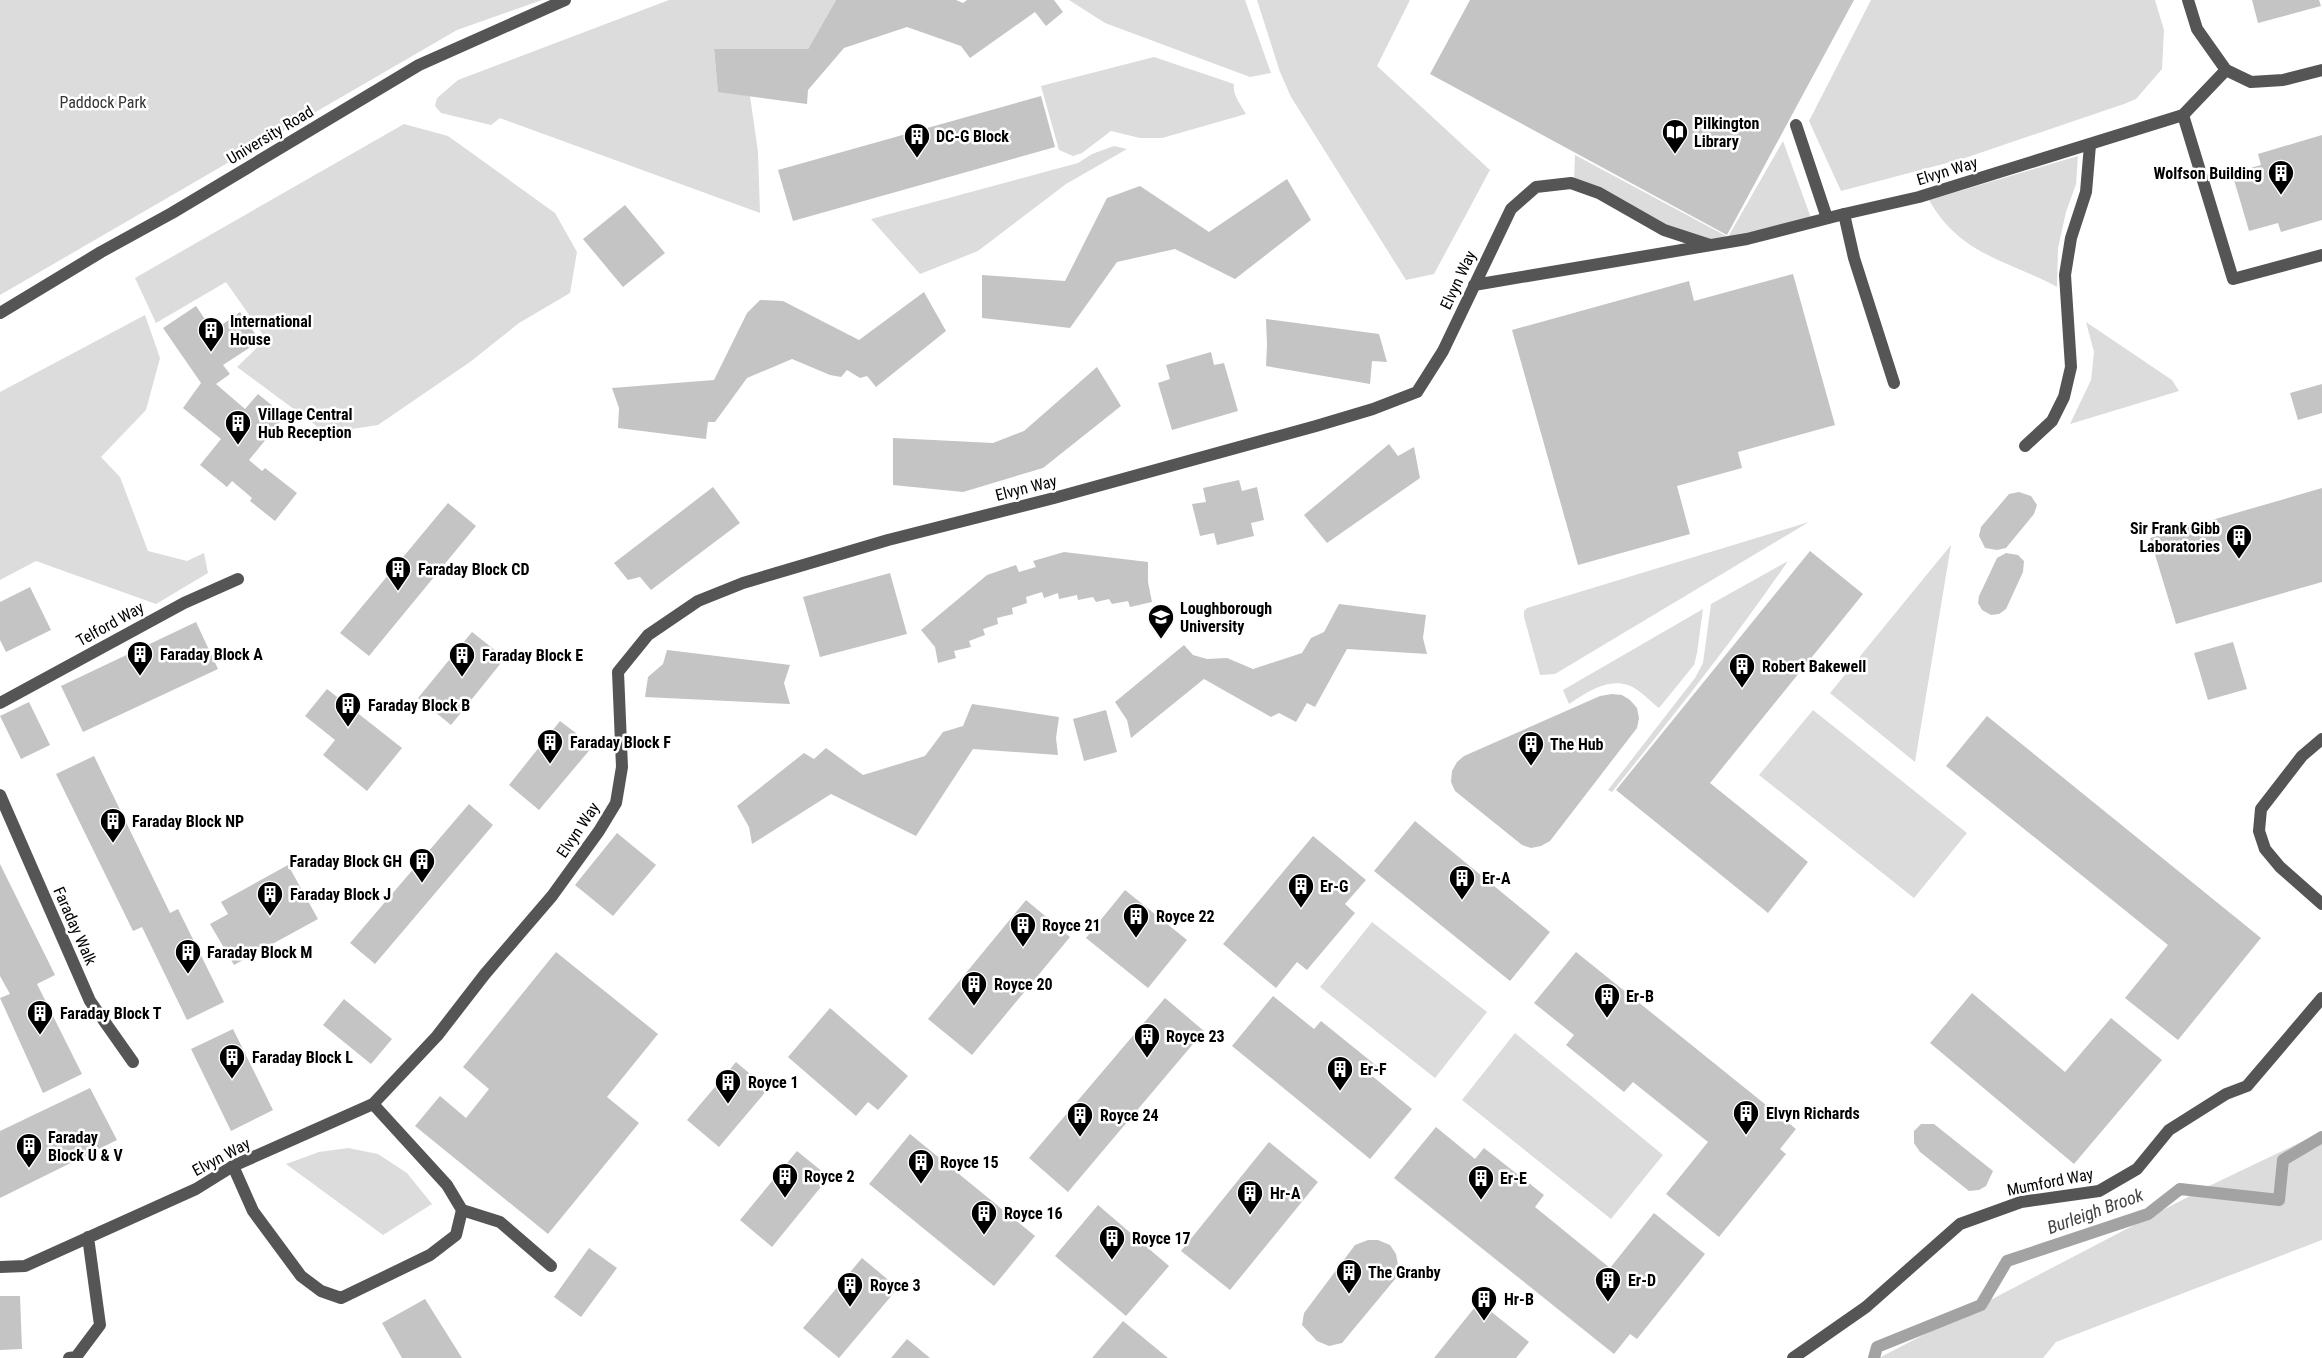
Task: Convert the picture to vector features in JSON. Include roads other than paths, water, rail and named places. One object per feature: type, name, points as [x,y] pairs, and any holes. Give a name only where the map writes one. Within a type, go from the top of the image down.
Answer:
[{"type":"street","name":"University Road","points":[[0,313],[101,252],[182,208],[419,65],[565,0]]},
{"type":"street","points":[[2188,0],[2197,29],[2226,69],[2251,82],[2283,80],[2322,70]]},
{"type":"street","name":"Elvyn Way","points":[[0,1267],[25,1266],[196,1189],[233,1166],[373,1104],[437,1036],[485,974],[552,896],[599,831],[616,803],[622,767],[618,672],[648,635],[698,601],[743,583],[888,540],[1065,495],[1316,426],[1402,399],[1417,392],[1443,351],[1511,209],[1536,186],[1571,183],[1599,193],[1664,230],[1710,245],[1747,239],[1919,197],[2183,115],[2226,69]]},
{"type":"street","points":[[2183,115],[2233,279],[2322,255]]},
{"type":"street","points":[[1796,125],[1827,218]]},
{"type":"street","points":[[2025,446],[2052,421],[2064,397],[2071,367],[2065,275],[2071,237],[2086,192],[2090,145]]},
{"type":"street","points":[[1844,214],[1854,258],[1894,383]]},
{"type":"street","points":[[1474,285],[1710,245]]},
{"type":"street","name":"Telford Way","points":[[0,703],[184,603],[238,579]]},
{"type":"street","points":[[2322,739],[2302,756],[2261,809],[2259,831],[2265,849],[2280,867],[2322,904]]},
{"type":"street","name":"Faraday Walk","points":[[0,795],[90,1001],[134,1062]]},
{"type":"street","name":"Mumford Way","points":[[1793,1358],[1866,1307],[1960,1224],[2021,1202],[2099,1191],[2137,1169],[2169,1130],[2226,1094],[2247,1086],[2322,998]]},
{"type":"street","points":[[373,1104],[447,1185],[462,1210],[500,1222],[551,1266]]},
{"type":"street","points":[[233,1166],[252,1211],[301,1276],[321,1291],[341,1298],[430,1255],[456,1235],[462,1210]]},
{"type":"street","points":[[69,1358],[76,1357],[100,1325],[88,1237]]},
{"type":"waterway","name":"Burleigh Brook","points":[[1874,1358],[1877,1347],[1981,1305],[2007,1261],[2148,1214],[2180,1189],[2279,1200],[2283,1160],[2322,1137]]},
{"type":"place","name":"Pilkington Library","points":[[1675,155]]},
{"type":"place","name":"DC-G Block","points":[[917,159]]},
{"type":"place","name":"Wolfson Building","points":[[2281,196]]},
{"type":"place","name":"International House","points":[[211,353]]},
{"type":"place","name":"Village Central Hub Reception","points":[[238,446]]},
{"type":"place","name":"Sir Frank Gibb Laboratories","points":[[2239,560]]},
{"type":"place","name":"Faraday Block CD","points":[[398,592]]},
{"type":"place","name":"Loughborough University","points":[[1161,640]]},
{"type":"place","name":"Faraday Block A","points":[[140,677]]},
{"type":"place","name":"Faraday Block E","points":[[462,678]]},
{"type":"place","name":"Robert Bakewell","points":[[1742,689]]},
{"type":"place","name":"Faraday Block B","points":[[348,728]]},
{"type":"place","name":"Faraday Block F","points":[[550,765]]},
{"type":"place","name":"The Hub","points":[[1531,767]]},
{"type":"place","name":"Faraday Block NP","points":[[113,844]]},
{"type":"place","name":"Faraday Block GH","points":[[422,884]]},
{"type":"place","name":"Er-A","points":[[1462,901]]},
{"type":"place","name":"Er-G","points":[[1301,909]]},
{"type":"place","name":"Faraday Block J","points":[[270,917]]},
{"type":"place","name":"Royce 22","points":[[1136,939]]},
{"type":"place","name":"Royce 21","points":[[1023,948]]},
{"type":"place","name":"Faraday Block M","points":[[188,975]]},
{"type":"place","name":"Royce 20","points":[[974,1007]]},
{"type":"place","name":"Er-B","points":[[1607,1019]]},
{"type":"place","name":"Faraday Block T","points":[[40,1036]]},
{"type":"place","name":"Royce 23","points":[[1147,1059]]},
{"type":"place","name":"Faraday Block L","points":[[232,1080]]},
{"type":"place","name":"Er-F","points":[[1340,1092]]},
{"type":"place","name":"Royce 1","points":[[728,1105]]},
{"type":"place","name":"Elvyn Richards","points":[[1746,1136]]},
{"type":"place","name":"Royce 24","points":[[1080,1138]]},
{"type":"place","name":"Faraday Block U & V","points":[[29,1169]]},
{"type":"place","name":"Royce 15","points":[[921,1185]]},
{"type":"place","name":"Royce 2","points":[[785,1199]]},
{"type":"place","name":"Er-E","points":[[1481,1201]]},
{"type":"place","name":"Hr-A","points":[[1250,1216]]},
{"type":"place","name":"Royce 16","points":[[984,1236]]},
{"type":"place","name":"Royce 17","points":[[1112,1261]]},
{"type":"place","name":"The Granby","points":[[1349,1295]]},
{"type":"place","name":"Er-D","points":[[1608,1303]]},
{"type":"place","name":"Royce 3","points":[[850,1308]]},
{"type":"place","name":"Hr-B","points":[[1484,1322]]},
{"type":"park label","name":"Paddock Park","points":[[103,102]]}]
